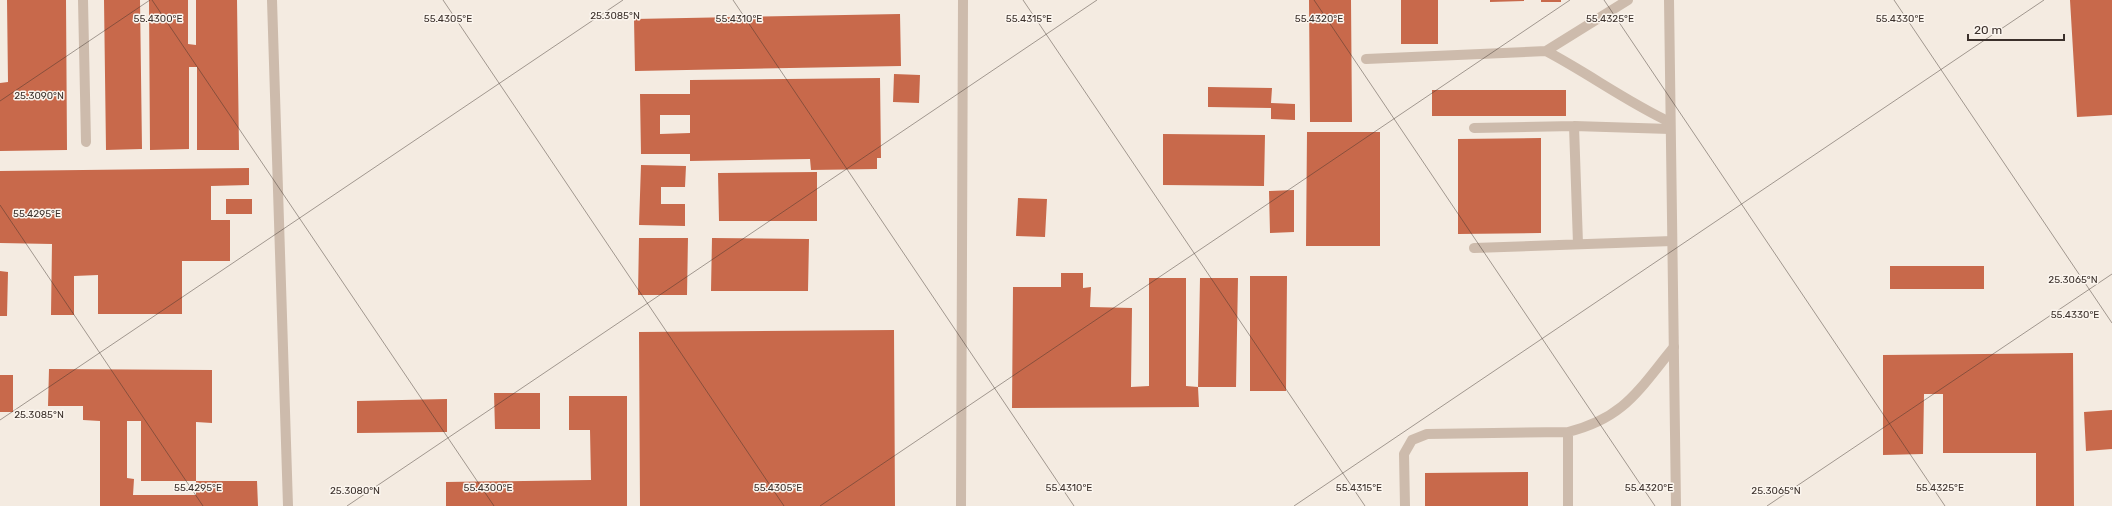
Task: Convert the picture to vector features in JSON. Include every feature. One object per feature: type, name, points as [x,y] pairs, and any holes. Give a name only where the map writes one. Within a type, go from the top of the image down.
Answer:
[{"type":"street","points":[[83,0],[86,142]]},
{"type":"street","points":[[272,0],[288,506]]},
{"type":"street","points":[[960,506],[963,0]]},
{"type":"street","points":[[1366,59],[1546,51],[1628,0]]},
{"type":"street","points":[[1669,0],[1676,506]]},
{"type":"street","points":[[1546,51],[1580,69],[1670,125]]},
{"type":"street","points":[[1474,128],[1670,125]]},
{"type":"street","points":[[1574,126],[1578,244]]},
{"type":"street","points":[[1474,248],[1672,240]]},
{"type":"street","points":[[1404,506],[1404,454],[1412,440],[1427,434],[1568,432],[1588,427],[1623,407],[1674,347]]},
{"type":"street","points":[[1568,432],[1568,506]]},
{"type":"building","points":[[7,0],[66,0],[67,150],[0,151],[0,83],[8,82]]},
{"type":"building","points":[[104,0],[140,0],[142,149],[106,150]]},
{"type":"building","points":[[149,0],[188,0],[188,44],[196,45],[196,0],[237,0],[239,150],[197,150],[197,67],[189,67],[189,149],[150,150]]},
{"type":"building","points":[[1309,0],[1351,0],[1352,122],[1310,122]]},
{"type":"building","points":[[1401,0],[1438,0],[1438,44],[1401,44]]},
{"type":"building","points":[[1490,0],[1524,0],[1524,1],[1490,2]]},
{"type":"building","points":[[1541,0],[1561,0],[1561,2],[1541,2]]},
{"type":"building","points":[[2070,0],[2112,0],[2112,115],[2077,117]]},
{"type":"building","points":[[900,14],[901,66],[635,71],[634,19]]},
{"type":"building","points":[[894,74],[920,75],[919,103],[893,102]]},
{"type":"building","points":[[880,78],[881,158],[877,158],[877,169],[811,170],[810,159],[690,161],[690,154],[641,154],[640,94],[690,94],[690,80]],"holes":[[[660,115],[690,115],[690,133],[660,134]]]},
{"type":"building","points":[[1208,87],[1272,88],[1271,103],[1295,104],[1295,120],[1271,119],[1271,108],[1208,107]]},
{"type":"building","points":[[1432,90],[1566,90],[1566,116],[1432,116]]},
{"type":"building","points":[[1307,132],[1380,132],[1380,246],[1306,246]]},
{"type":"building","points":[[1163,134],[1265,135],[1264,186],[1163,185]]},
{"type":"building","points":[[1541,138],[1541,233],[1458,234],[1458,139]]},
{"type":"building","points":[[641,165],[686,166],[685,187],[661,187],[661,204],[685,204],[685,226],[639,225]]},
{"type":"building","points":[[249,168],[249,185],[211,186],[211,220],[230,220],[230,261],[182,261],[182,314],[98,314],[98,275],[74,276],[74,315],[51,315],[52,244],[0,243],[0,171]]},
{"type":"building","points":[[817,172],[817,221],[719,221],[718,173]]},
{"type":"building","points":[[1294,190],[1294,232],[1270,233],[1269,191]]},
{"type":"building","points":[[1018,198],[1047,199],[1045,237],[1016,236]]},
{"type":"building","points":[[226,199],[252,199],[252,214],[226,214]]},
{"type":"building","points":[[639,238],[688,238],[687,295],[638,295]]},
{"type":"building","points":[[712,238],[809,239],[808,291],[711,291]]},
{"type":"building","points":[[1890,266],[1984,266],[1984,289],[1890,289]]},
{"type":"building","points":[[0,271],[8,272],[7,316],[0,316]]},
{"type":"building","points":[[1061,273],[1083,273],[1083,288],[1091,287],[1090,307],[1132,308],[1131,387],[1149,386],[1149,278],[1186,278],[1186,386],[1198,387],[1199,407],[1012,408],[1013,287],[1061,287]]},
{"type":"building","points":[[1250,276],[1287,276],[1286,391],[1250,391]]},
{"type":"building","points":[[1200,278],[1238,278],[1236,387],[1198,387]]},
{"type":"building","points":[[894,330],[895,506],[640,506],[639,332]]},
{"type":"building","points":[[2073,353],[2074,506],[2036,506],[2036,453],[1943,453],[1943,394],[1924,394],[1923,454],[1883,455],[1883,355]]},
{"type":"building","points":[[49,369],[212,370],[212,423],[196,422],[196,481],[257,481],[258,506],[100,506],[100,421],[83,420],[83,406],[48,406]],"holes":[[[127,421],[141,421],[141,481],[196,481],[196,495],[133,495],[134,479],[127,478]]]},
{"type":"building","points":[[0,375],[13,375],[13,412],[0,412]]},
{"type":"building","points":[[494,393],[540,393],[540,429],[495,429]]},
{"type":"building","points":[[569,396],[627,396],[627,506],[446,506],[446,482],[591,480],[590,430],[569,430]]},
{"type":"building","points":[[447,399],[447,432],[357,433],[357,401]]},
{"type":"building","points":[[2112,410],[2112,449],[2086,451],[2084,412]]},
{"type":"building","points":[[1528,472],[1528,506],[1425,506],[1425,473]]}]
